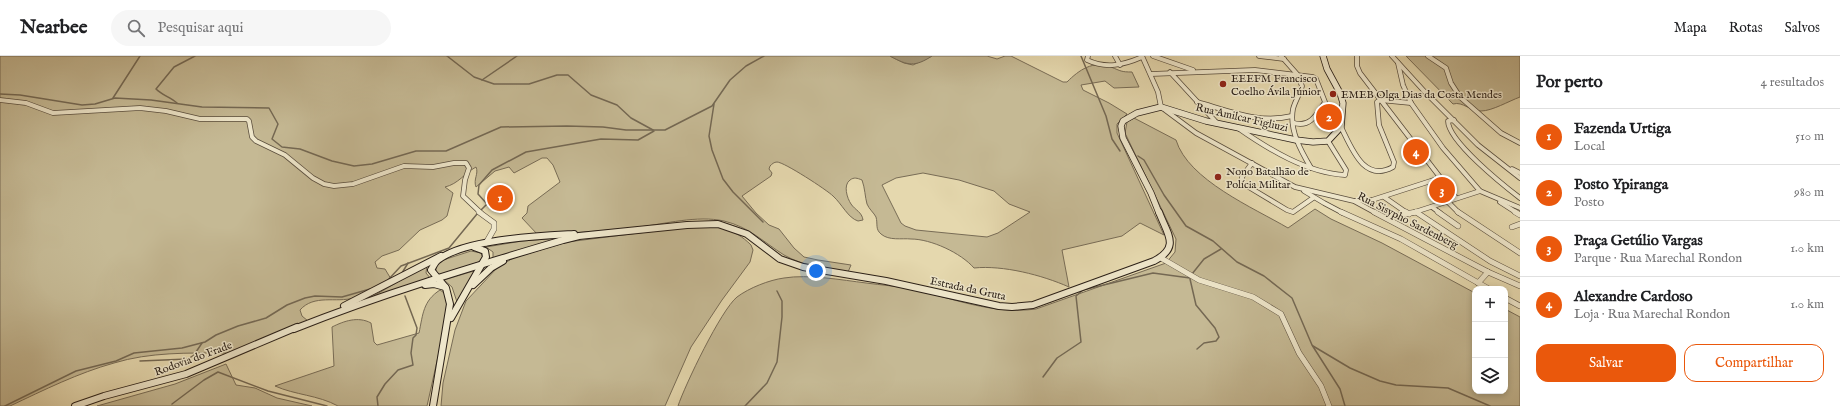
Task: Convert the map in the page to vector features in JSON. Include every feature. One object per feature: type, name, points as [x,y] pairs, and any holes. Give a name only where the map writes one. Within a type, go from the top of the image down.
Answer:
[{"type":"main road","points":[[1323,56],[1327,69],[1343,98],[1341,127],[1337,134],[1328,141]]},
{"type":"main road","points":[[1161,107],[1137,113],[1129,117],[1121,126],[1123,138],[1151,193],[1172,245],[1170,250],[1161,258]]},
{"type":"main road","name":"Rua Amilcar Figliuzi","points":[[1161,107],[1238,129],[1296,140],[1313,142],[1328,141]]},
{"type":"main road","name":"Estrada da Gruta","points":[[606,234],[702,224],[724,226],[746,234],[780,259],[803,267],[886,281],[984,304],[1012,308],[1037,303],[1161,258]]},
{"type":"main road","name":"Rodovia do Frade","points":[[75,406],[104,396],[186,374],[365,296],[441,256],[486,243],[570,234],[606,234]]},
{"type":"main road","points":[[464,293],[495,265],[521,252],[563,240],[606,234]]},
{"type":"main road","points":[[448,325],[464,293],[482,264],[486,253],[481,248],[473,247]]},
{"type":"main road","name":"Rodovia do Frade","points":[[294,328],[347,308],[521,252]]},
{"type":"main road","points":[[433,406],[448,325],[450,299],[446,288],[430,268],[441,256]]},
{"type":"main road","points":[[413,286],[434,284],[446,288]]},
{"type":"street","points":[[1088,56],[1087,60],[1092,63],[1120,65],[1142,56],[1158,92],[1161,107]]},
{"type":"street","points":[[1114,56],[1120,65]]},
{"type":"street","points":[[1153,56],[1197,71]]},
{"type":"street","points":[[1259,56],[1283,57],[1297,74],[1302,86],[1295,103],[1292,116],[1296,140],[1311,168]]},
{"type":"street","points":[[1357,56],[1357,66],[1360,73],[1383,100],[1456,198]]},
{"type":"street","points":[[1392,56],[1478,146],[1505,165],[1520,178]]},
{"type":"street","points":[[1428,56],[1446,68],[1449,81],[1460,97],[1501,133],[1520,143]]},
{"type":"street","points":[[1398,63],[1403,85],[1411,103],[1443,148],[1480,190],[1520,215]]},
{"type":"street","points":[[1151,74],[1170,72],[1255,70],[1311,76],[1316,79],[1325,102],[1308,124],[1303,126],[1294,123]]},
{"type":"street","points":[[1170,72],[1216,123]]},
{"type":"street","points":[[0,100],[26,103],[53,113],[140,108],[166,111],[200,119],[247,119],[249,120],[251,132],[258,144],[284,154],[314,179],[332,186],[365,182],[404,166],[433,167],[456,163],[466,163],[470,168],[465,180],[463,196],[467,202],[494,223],[494,229],[486,243]]},
{"type":"street","points":[[1341,127],[1352,148],[1365,167],[1375,171],[1385,171],[1394,164],[1394,159],[1379,125],[1377,102],[1383,100],[1411,103]]},
{"type":"street","points":[[1197,102],[1259,119],[1279,119],[1292,116]]},
{"type":"street","name":"Rua Sisypho Sardenberg","points":[[1161,107],[1190,129],[1303,190],[1354,201],[1488,272],[1520,286]]},
{"type":"street","points":[[1454,120],[1448,121],[1448,126],[1466,152],[1486,172],[1520,198]]},
{"type":"street","points":[[1238,129],[1294,161],[1311,168],[1340,175],[1347,174],[1328,141]]},
{"type":"street","points":[[1252,163],[1242,177],[1242,183],[1287,210],[1293,212],[1313,198]]},
{"type":"street","points":[[1505,165],[1520,173]]},
{"type":"street","points":[[1354,201],[1372,200],[1384,197],[1440,178]]},
{"type":"street","points":[[1432,181],[1436,190],[1449,201],[1460,214],[1520,253]]},
{"type":"street","points":[[1303,190],[1313,198],[1339,212],[1397,237],[1484,286]]},
{"type":"street","points":[[1386,217],[1416,212],[1480,190]]},
{"type":"street","points":[[1384,197],[1409,214]]},
{"type":"street","points":[[1494,198],[1520,208]]},
{"type":"street","points":[[1432,207],[1458,226]]},
{"type":"street","points":[[1416,212],[1490,261],[1520,276]]},
{"type":"street","points":[[1512,227],[1520,224]]},
{"type":"street","points":[[1161,258],[1199,280],[1253,297],[1281,314],[1299,353],[1321,386],[1329,406]]},
{"type":"street","points":[[1478,283],[1488,272]]},
{"type":"street","points":[[1508,300],[1520,306]]},
{"type":"shaded area","points":[[0,56],[890,56],[904,63],[913,65],[932,56],[987,56],[997,59],[1005,56],[1011,56],[1063,82],[1067,82],[1087,67],[1104,65],[1125,72],[1132,72],[1139,87],[1114,88],[1105,81],[1081,85],[1083,90],[1127,114],[1117,124],[1117,133],[1164,235],[1140,223],[1122,236],[1062,250],[1069,287],[1022,272],[985,267],[974,268],[954,252],[927,241],[888,238],[881,234],[878,230],[876,217],[867,204],[862,180],[856,178],[851,179],[846,188],[850,201],[862,217],[863,220],[858,221],[851,217],[829,193],[796,171],[777,162],[770,166],[769,169],[772,173],[771,176],[742,196],[756,213],[769,225],[779,229],[794,248],[804,257],[851,265],[848,272],[832,270],[791,259],[741,227],[714,219],[692,219],[649,226],[538,235],[522,218],[527,213],[528,206],[560,182],[553,165],[547,158],[542,158],[514,173],[509,167],[495,171],[476,187],[476,167],[458,181],[445,187],[453,193],[447,216],[442,220],[420,230],[399,250],[382,256],[375,262],[377,268],[385,269],[391,279],[359,297],[318,300],[306,305],[300,310],[302,316],[308,321],[233,355],[225,353],[183,353],[128,359],[74,377],[10,406],[0,406]],"holes":[[[923,173],[959,180],[994,191],[1009,204],[1030,212],[998,233],[987,237],[916,230],[901,223],[882,185],[896,178]]]},
{"type":"shaded area","points":[[890,56],[932,56],[921,62],[911,64],[902,62]]},
{"type":"shaded area","points":[[1406,56],[1520,56],[1520,97],[1485,111],[1477,111],[1457,103],[1453,104]]},
{"type":"shaded area","points":[[1134,118],[1176,140],[1183,154],[1194,168],[1208,180],[1224,192],[1288,228],[1315,209],[1331,219],[1382,243],[1472,291],[1472,394],[1508,394],[1508,311],[1520,317],[1520,406],[678,406],[704,348],[730,305],[737,297],[747,291],[772,281],[793,277],[836,279],[905,288],[988,308],[1020,310],[1036,309],[1166,263],[1175,252],[1176,239],[1125,133],[1127,122]]},
{"type":"shaded area","points":[[695,226],[725,229],[745,239],[751,245],[753,250],[750,262],[722,300],[691,347],[665,406],[441,406],[443,383],[455,330],[466,301],[497,268],[513,258],[567,242]]},
{"type":"shaded area","points":[[561,238],[493,259],[493,252],[486,247],[522,241]]},
{"type":"shaded area","points":[[471,251],[481,253],[483,258],[482,261],[440,275],[436,273],[436,267],[440,261]]},
{"type":"shaded area","points":[[427,265],[426,273],[431,279],[370,298]]},
{"type":"shaded area","points":[[477,270],[457,302],[452,287],[444,280]]},
{"type":"shaded area","points":[[440,290],[447,295],[449,307],[427,406],[338,406],[330,402],[275,386],[334,366],[332,327],[341,323],[351,320],[361,320],[371,323],[374,342],[377,345],[419,333],[427,303],[434,294]]},
{"type":"shaded area","points":[[226,364],[236,385],[255,388],[277,398],[312,406],[97,406],[175,384]]},
{"type":"waterway","points":[[113,98],[140,56]]},
{"type":"waterway","points":[[177,103],[156,89],[174,67],[195,56]]},
{"type":"waterway","points":[[447,56],[474,77],[482,80]]},
{"type":"waterway","points":[[482,80],[517,56]]},
{"type":"waterway","points":[[653,130],[665,130],[712,106],[730,80],[746,66],[764,56]]},
{"type":"waterway","points":[[1081,56],[1106,116],[1112,139],[1120,151]]},
{"type":"waterway","points":[[482,80],[494,84],[529,84],[557,75],[568,75],[591,95],[617,105],[631,118],[653,130]]},
{"type":"waterway","points":[[0,94],[20,95],[82,105],[95,104],[115,98],[151,100],[202,107],[269,108],[278,124],[272,139],[282,147],[300,149],[332,161],[354,166],[372,164],[416,151],[446,151],[501,127],[567,126],[603,127],[626,130],[653,130]]},
{"type":"waterway","points":[[714,104],[709,136],[712,150],[723,179],[733,192],[763,222]]},
{"type":"waterway","points":[[481,210],[487,204],[478,194],[479,185],[492,170],[526,152],[601,139],[638,140],[654,131]]},
{"type":"waterway","points":[[1138,156],[1144,160],[1164,195],[1186,226],[1213,241],[1237,262],[1264,276],[1292,298],[1312,345],[1340,389],[1345,406]]},
{"type":"waterway","points":[[408,263],[449,248],[477,214]]},
{"type":"waterway","points":[[1192,274],[1204,259],[1221,249]]},
{"type":"waterway","points":[[387,281],[401,266],[408,263]]},
{"type":"waterway","points":[[402,273],[408,263]]},
{"type":"waterway","points":[[1043,377],[1057,358],[1081,342],[1076,296],[1083,290],[1153,273],[1190,278]]},
{"type":"waterway","points":[[1190,279],[1196,305],[1215,328],[1219,337],[1216,341],[1204,343],[1197,349]]},
{"type":"waterway","points":[[5,406],[76,371],[116,361],[134,353],[182,348],[205,342],[216,335],[238,326],[266,318],[287,305],[305,298],[315,296],[342,297],[370,289]]},
{"type":"waterway","points":[[745,406],[767,383],[777,362],[782,317],[782,301],[777,291]]},
{"type":"waterway","points":[[378,406],[377,397],[385,384],[398,370],[413,365],[411,353],[413,338],[416,335],[417,328],[405,296]]},
{"type":"waterway","points":[[140,361],[188,359],[194,355],[202,343]]},
{"type":"waterway","points":[[1313,346],[1350,368],[1380,381],[1396,385],[1448,388],[1490,406]]},
{"type":"waterway","points":[[172,404],[204,380],[218,372],[268,391],[327,406]]},
{"type":"place","name":"EEEFM Francisco Coelho Ávila Júnior","points":[[1223,84]]},
{"type":"place","name":"EMEB Olga Dias da Costa Mendes","points":[[1333,94]]},
{"type":"place","name":"Posto Ypiranga","points":[[1329,117]]},
{"type":"place","name":"Alexandre Cardoso","points":[[1416,152]]},
{"type":"place","name":"Nono Batalhão de Polícia Militar","points":[[1218,177]]},
{"type":"place","name":"Praça Getúlio Vargas","points":[[1442,190]]},
{"type":"place","name":"Fazenda Urtiga","points":[[500,198]]}]
